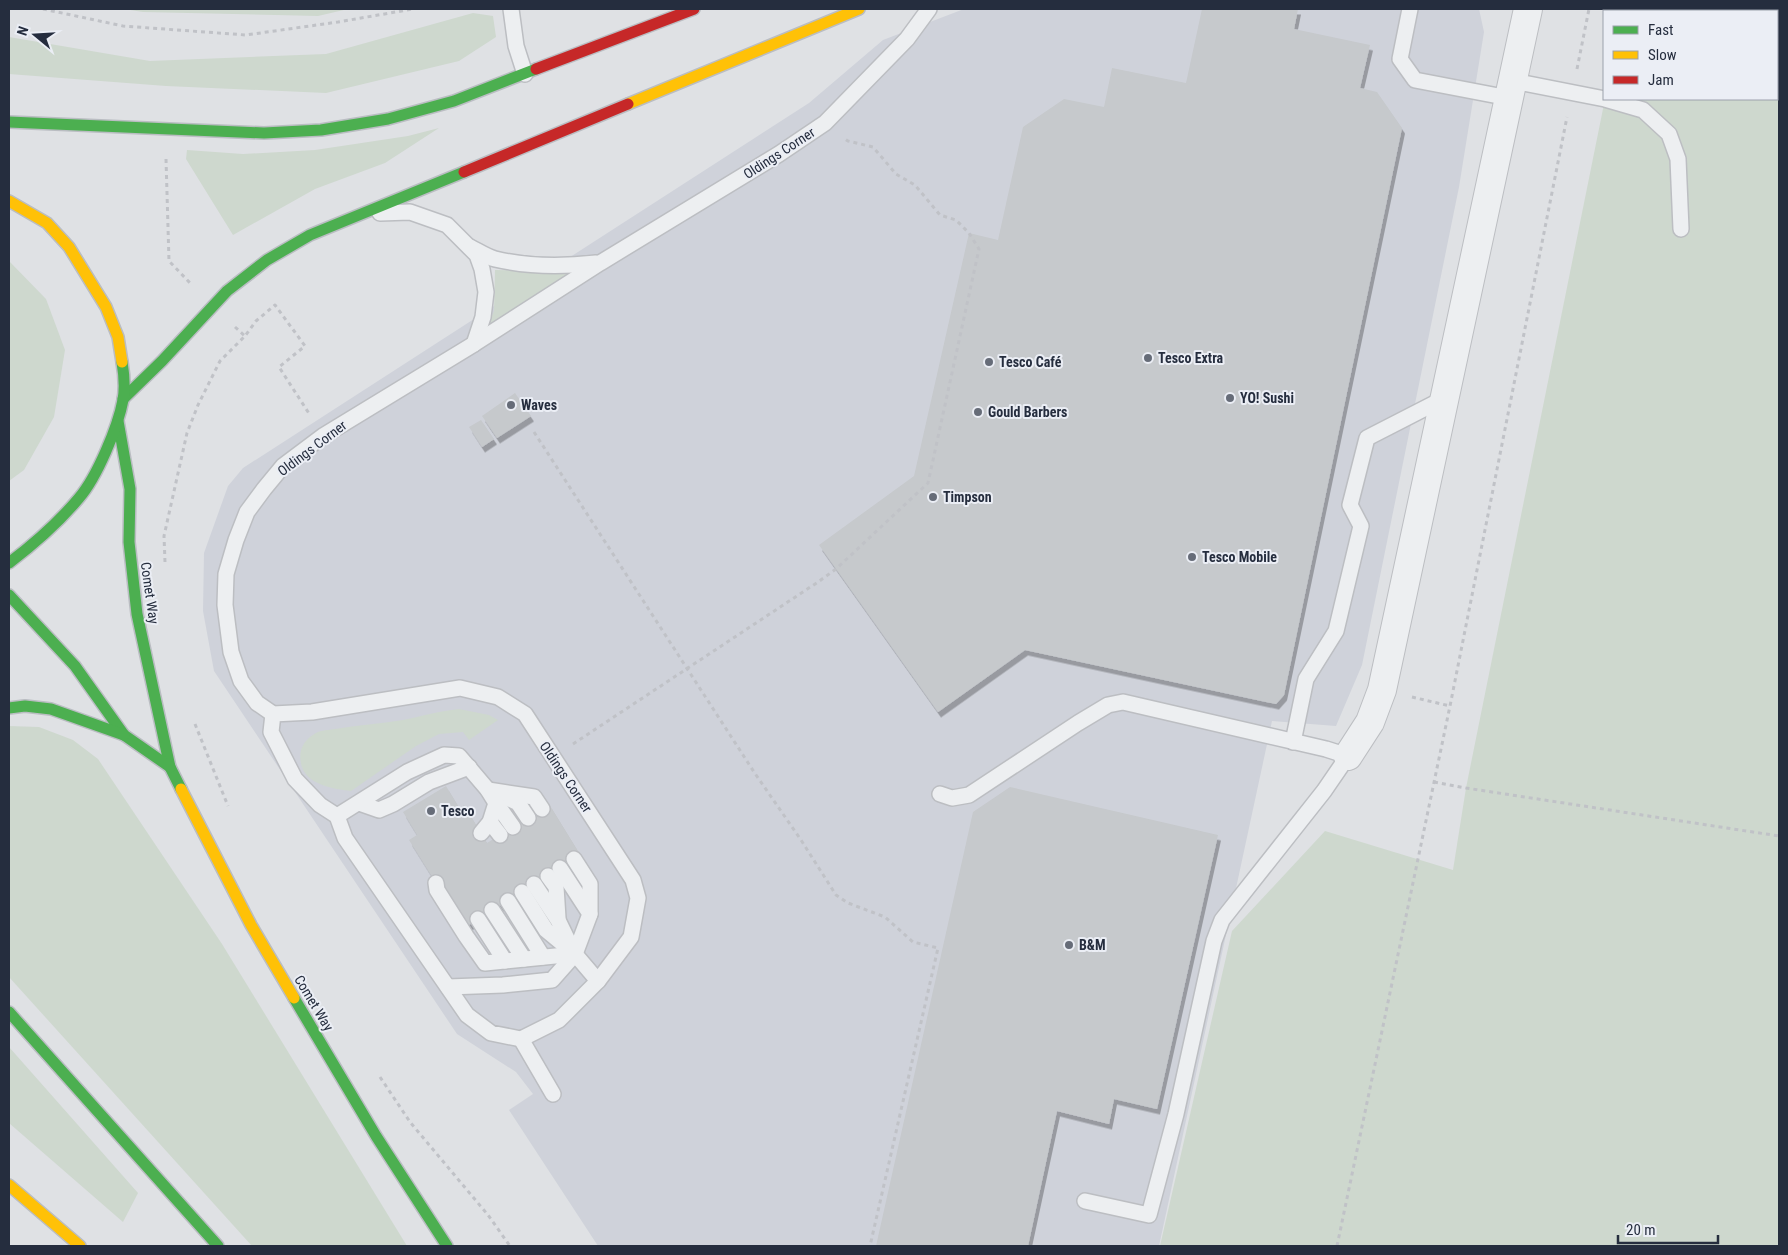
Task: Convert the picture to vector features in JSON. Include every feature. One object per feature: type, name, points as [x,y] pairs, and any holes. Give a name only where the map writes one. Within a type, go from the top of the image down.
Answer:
[{"type":"main road","points":[[9,122],[264,133],[321,130],[388,120],[454,101],[694,9]]},
{"type":"main road","points":[[123,399],[162,361],[227,291],[267,260],[310,234],[363,214],[859,9]]},
{"type":"main road","points":[[9,201],[47,223],[69,248],[106,308],[118,338],[123,369],[123,399],[118,421],[97,469],[80,497],[34,544],[9,563]]},
{"type":"main road","name":"Comet Way","points":[[118,421],[130,489],[129,542],[137,614],[170,767],[251,925],[376,1136],[447,1246]]},
{"type":"main road","name":"Comet Way","points":[[9,596],[75,666],[124,735],[170,767]]},
{"type":"main road","points":[[9,708],[26,706],[51,709],[76,720],[124,735]]},
{"type":"main road","points":[[9,1012],[218,1246]]},
{"type":"main road","points":[[9,1186],[80,1246]]},
{"type":"street","points":[[1348,756],[1370,722],[1382,690],[1528,9]]},
{"type":"lane","points":[[511,9],[516,46],[525,74]]},
{"type":"lane","name":"Oldings Corner","points":[[520,1039],[559,1020],[598,981],[631,937],[638,898],[633,880],[525,714],[498,697],[460,688],[312,712],[273,714],[257,703],[241,682],[231,652],[225,605],[226,574],[247,512],[283,466],[323,436],[779,154],[825,122],[907,39],[929,9]]},
{"type":"lane","points":[[1410,9],[1400,59],[1415,80],[1572,93],[1603,99]]},
{"type":"lane","points":[[1609,100],[1644,110],[1668,134],[1678,159],[1681,229]]},
{"type":"lane","name":"Oldings Corner","points":[[363,214],[410,212],[447,225],[477,255],[482,269],[486,292],[483,318],[474,344]]},
{"type":"lane","name":"Oldings Corner","points":[[468,246],[493,259],[534,265],[563,267],[600,263]]},
{"type":"lane","points":[[1293,742],[1306,679],[1336,631],[1361,526],[1350,505],[1367,438],[1445,398]]},
{"type":"lane","points":[[940,794],[952,798],[968,795],[1086,718],[1108,705],[1123,702],[1348,756],[1324,791],[1222,920],[1214,941],[1176,1114],[1149,1215],[1085,1201]]},
{"type":"lane","points":[[273,714],[271,732],[295,780],[320,805],[337,816],[345,838],[467,1015],[491,1033],[520,1039],[553,1094]]},
{"type":"lane","points":[[337,816],[359,803],[379,810],[393,804],[428,782],[468,767],[492,796],[513,827]]},
{"type":"lane","points":[[492,796],[534,797],[542,809]]},
{"type":"lane","points":[[492,796],[518,803],[528,818]]},
{"type":"lane","points":[[489,833],[492,796]]},
{"type":"lane","points":[[448,988],[552,980],[575,954],[590,914],[590,884],[574,859]]},
{"type":"lane","points":[[558,920],[554,872],[590,914]]},
{"type":"lane","points":[[436,883],[437,890],[485,963],[575,954]]},
{"type":"lane","points":[[575,954],[558,920],[528,888],[546,930],[575,954],[598,981]]},
{"type":"lane","points":[[508,900],[543,957]]},
{"type":"lane","points":[[492,910],[524,960]]},
{"type":"lane","points":[[478,919],[504,961]]},
{"type":"lane","points":[[376,1136],[460,1246]]},
{"type":"path","points":[[43,9],[123,26],[246,35],[413,9]]},
{"type":"path","points":[[1337,1246],[1450,706],[1589,9]]},
{"type":"path","points":[[553,757],[836,569],[928,483],[978,249],[969,233],[956,220],[940,215],[915,185],[896,174],[873,147],[848,141],[825,122]]},
{"type":"path","points":[[165,128],[169,261],[245,336]]},
{"type":"path","points":[[275,305],[305,346],[279,367],[323,436]]},
{"type":"path","points":[[534,432],[686,668],[754,772],[802,840],[836,895],[848,903],[885,917],[913,942],[938,948],[870,1246]]},
{"type":"path","points":[[1407,696],[1450,706]]},
{"type":"path","points":[[1434,782],[1779,836]]},
{"type":"shaded area","points":[[124,9],[348,9],[318,16],[143,12]]},
{"type":"shaded area","points":[[964,9],[1479,9],[1484,32],[1459,187],[1362,665],[1336,726],[1272,721],[1159,1246],[598,1246],[509,1110],[533,1094],[516,1072],[457,1034],[214,671],[203,611],[204,553],[228,486],[243,468],[809,103],[883,40]]},
{"type":"shaded area","points":[[1779,9],[1779,1246],[1160,1246],[1232,931],[1325,831],[1453,870],[1466,788],[1605,100],[1778,100],[1778,10],[1622,10]]},
{"type":"shaded area","points":[[473,13],[493,16],[496,37],[459,61],[326,93],[166,86],[9,74],[9,37],[150,61],[326,54]]},
{"type":"shaded area","points":[[439,128],[385,163],[315,189],[233,235],[186,159],[187,150],[243,154],[315,150],[408,136]]},
{"type":"shaded area","points":[[9,261],[46,299],[65,350],[54,417],[24,470],[9,481]]},
{"type":"shaded area","points":[[495,270],[578,271],[487,328],[494,311]]},
{"type":"shaded area","points":[[459,709],[489,715],[498,720],[469,740],[463,732],[439,734],[416,746],[351,791],[322,785],[310,778],[302,767],[300,756],[302,747],[311,736],[318,732],[403,720]]},
{"type":"shaded area","points":[[9,726],[39,727],[73,740],[98,759],[222,944],[407,1246],[252,1246],[9,977]]},
{"type":"shaded area","points":[[9,1047],[138,1193],[123,1222],[9,1123]]},
{"type":"building","name":"Tesco Extra","points":[[1202,9],[1298,9],[1294,29],[1370,45],[1360,88],[1377,92],[1402,128],[1284,695],[1276,704],[1025,650],[938,712],[819,545],[914,476],[969,233],[998,240],[1023,127],[1064,99],[1104,107],[1112,68],[1186,83]]},
{"type":"building","name":"Waves","points":[[515,393],[531,416],[497,438],[482,416]]},
{"type":"building","points":[[481,420],[494,439],[482,447],[469,427]]},
{"type":"building","name":"Tesco","points":[[446,786],[460,809],[464,805],[487,843],[549,804],[581,856],[464,928],[409,840],[417,835],[403,812]]},
{"type":"building","name":"B&M","points":[[1010,787],[1218,835],[1157,1109],[1114,1099],[1109,1124],[1057,1111],[1028,1246],[876,1246],[973,812]]},
{"type":"traffic: fast","points":[[9,122],[264,133],[321,130],[388,119],[454,101],[536,69]]},
{"type":"traffic: fast","points":[[123,399],[162,361],[227,291],[267,260],[310,235],[464,172]]},
{"type":"traffic: fast","points":[[9,563],[63,516],[93,478],[117,424],[124,391],[122,362]]},
{"type":"traffic: fast","points":[[118,421],[130,489],[129,542],[137,614],[170,767],[181,789]]},
{"type":"traffic: fast","points":[[9,595],[75,666],[124,735],[170,767]]},
{"type":"traffic: fast","points":[[9,708],[25,706],[51,709],[124,735]]},
{"type":"traffic: fast","points":[[294,998],[376,1136],[447,1246]]},
{"type":"traffic: fast","points":[[9,1012],[218,1246]]},
{"type":"traffic: slow","points":[[628,104],[859,9]]},
{"type":"traffic: slow","points":[[9,201],[47,223],[69,247],[106,307],[118,337],[122,362]]},
{"type":"traffic: slow","points":[[181,789],[251,925],[294,998]]},
{"type":"traffic: slow","points":[[9,1185],[80,1246]]},
{"type":"traffic: jam","points":[[536,69],[694,9]]},
{"type":"traffic: jam","points":[[464,172],[628,104]]},
{"type":"place","name":"Tesco Extra","points":[[1148,358]]},
{"type":"place","name":"Tesco Café","points":[[989,362]]},
{"type":"place","name":"YO! Sushi","points":[[1230,398]]},
{"type":"place","name":"Waves","points":[[511,405]]},
{"type":"place","name":"Gould Barbers","points":[[978,412]]},
{"type":"place","name":"Timpson","points":[[933,497]]},
{"type":"place","name":"Tesco Mobile","points":[[1192,557]]},
{"type":"place","name":"Tesco","points":[[431,811]]},
{"type":"place","name":"B&M","points":[[1069,945]]}]
